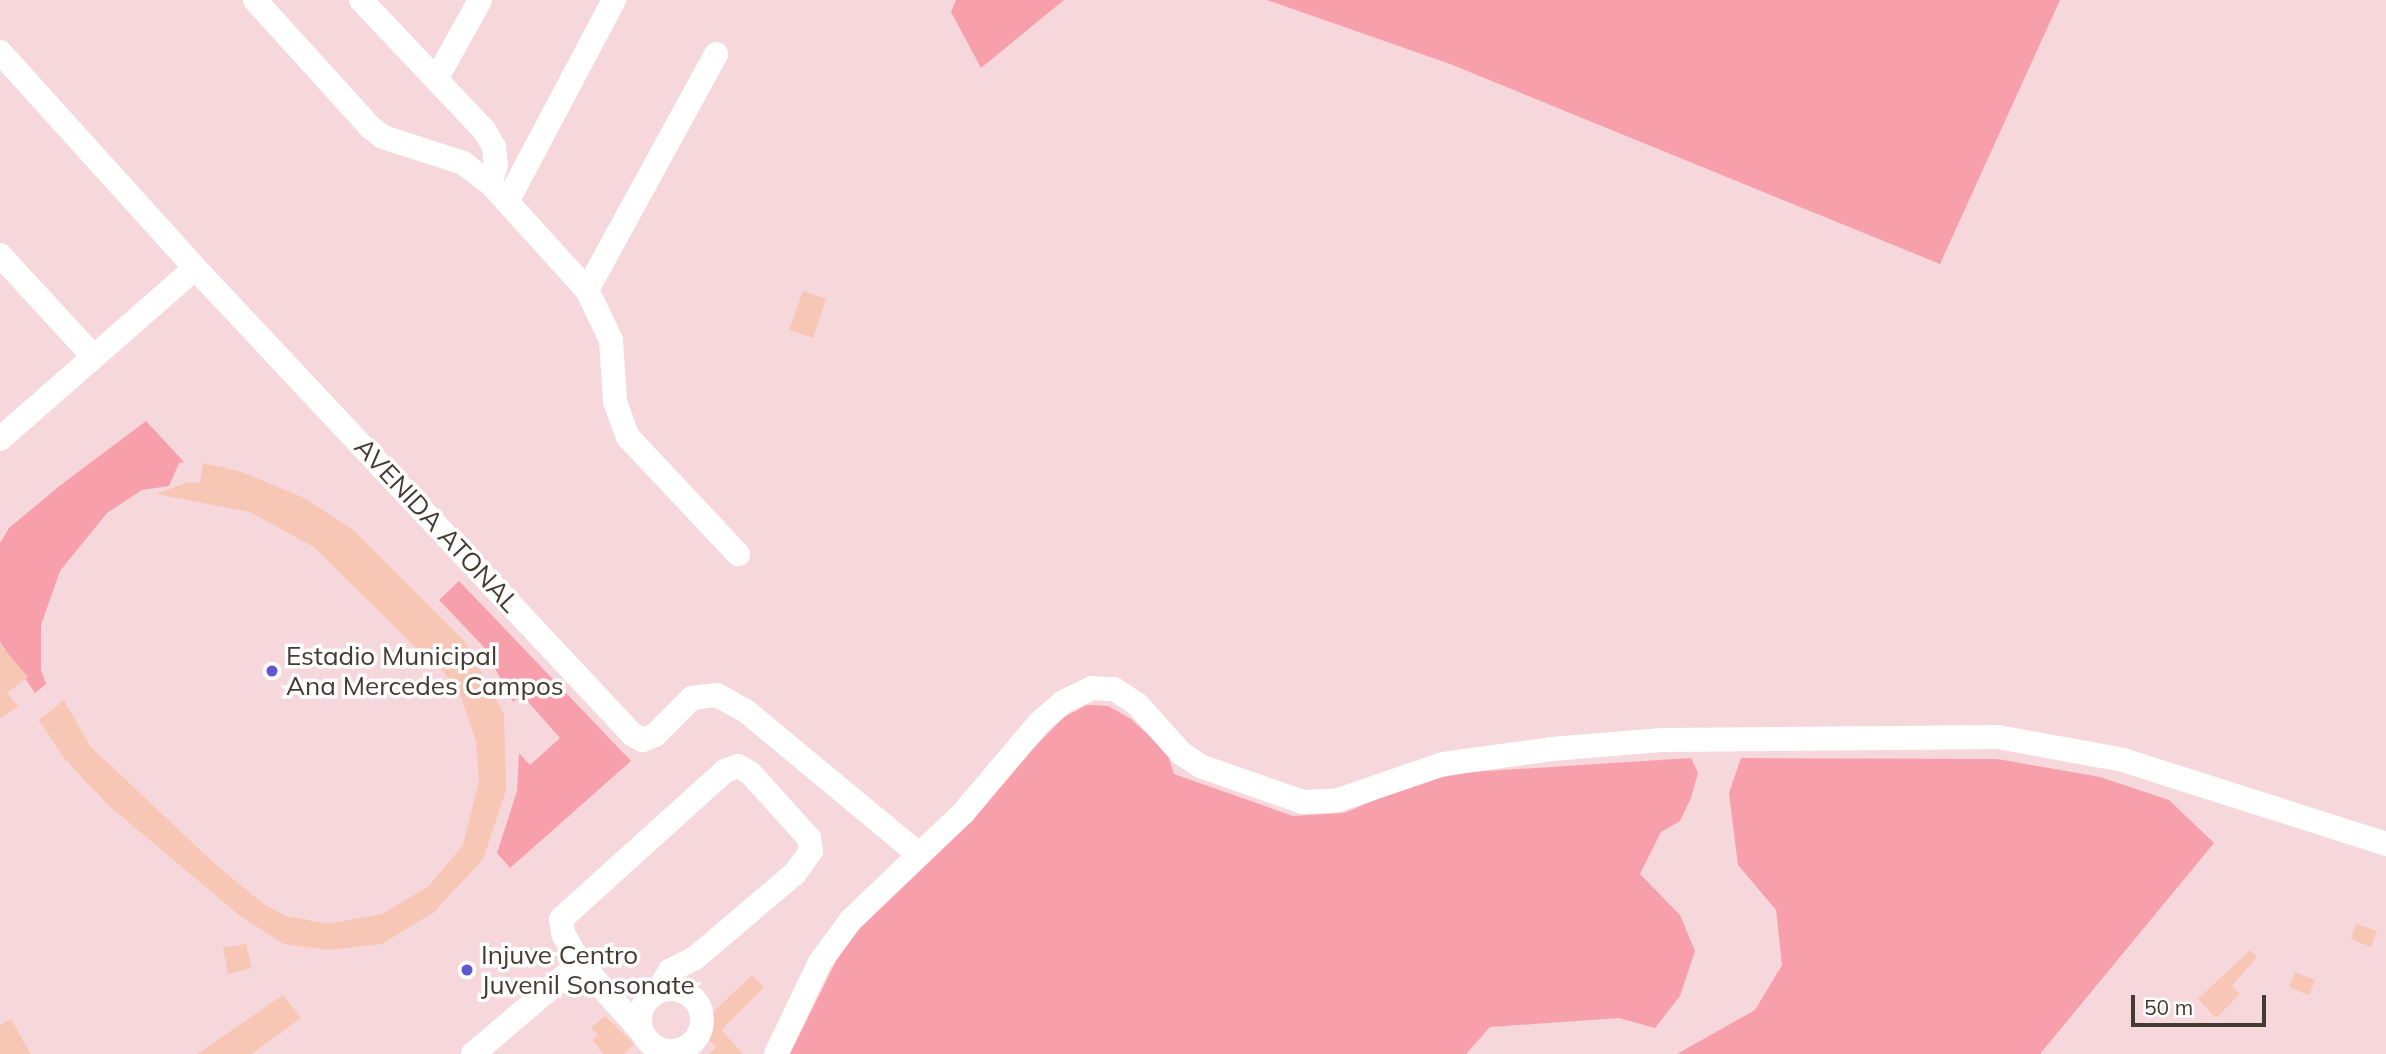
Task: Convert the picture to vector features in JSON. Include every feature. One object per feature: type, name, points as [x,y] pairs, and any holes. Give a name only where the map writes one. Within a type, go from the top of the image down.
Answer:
[{"type":"street","points":[[255,0],[383,137],[463,163],[490,183],[587,290],[611,340],[615,402],[628,437],[738,554]]},
{"type":"street","points":[[361,0],[437,78],[494,146],[496,165],[490,183]]},
{"type":"street","points":[[437,78],[480,0]]},
{"type":"street","points":[[507,202],[614,0]]},
{"type":"street","name":"AVENIDA ATONAL","points":[[0,52],[195,268],[633,735],[643,740],[654,735],[692,698],[717,695],[746,712],[917,853]]},
{"type":"street","points":[[587,290],[716,54]]},
{"type":"street","points":[[0,255],[92,355]]},
{"type":"street","points":[[0,439],[92,355],[195,268]]},
{"type":"street","points":[[776,1054],[836,938],[917,853],[963,813],[1051,711],[1083,691],[1101,688],[1114,689],[1138,704],[1181,752],[1200,766],[1303,802],[1338,800],[1443,764],[1552,749],[1662,740],[1998,737],[2123,760],[2386,844]]},
{"type":"street","points":[[651,1045],[639,1020],[670,971],[695,958],[794,874],[811,851],[809,838],[750,772],[738,766],[725,771],[570,906],[561,919],[563,933],[580,963],[651,1045],[686,1048],[699,1034],[699,1006],[686,992]]},
{"type":"street","points":[[686,992],[695,958]]},
{"type":"street","points":[[473,1054],[580,963]]},
{"type":"street","points":[[608,995],[686,992]]},
{"type":"shaded area","points":[[0,0],[2386,0],[2386,1054],[0,1054]]},
{"type":"shaded area","points":[[956,0],[1064,0],[981,68],[951,12]]},
{"type":"shaded area","points":[[1267,0],[2060,0],[1940,264],[1450,64]]},
{"type":"shaded area","points":[[146,421],[184,462],[179,463],[169,486],[142,490],[107,513],[60,571],[41,625],[41,670],[46,684],[35,693],[0,642],[0,543],[9,528]]},
{"type":"shaded area","points":[[459,581],[631,761],[510,868],[497,853],[517,791],[519,753],[530,765],[560,738],[522,695],[513,702],[483,646],[439,600]]},
{"type":"shaded area","points":[[1087,705],[1108,706],[1131,719],[1167,752],[1174,774],[1293,816],[1344,813],[1421,781],[1471,772],[1691,758],[1698,773],[1691,798],[1680,821],[1661,832],[1640,874],[1680,915],[1695,951],[1680,996],[1655,1028],[1619,1018],[1490,1027],[1466,1054],[790,1054],[846,941],[1064,717]]},
{"type":"shaded area","points":[[1741,758],[1997,759],[2100,777],[2169,800],[2214,843],[2040,1054],[1677,1054],[1755,1010],[1782,965],[1776,910],[1738,865],[1729,793]]},
{"type":"building","points":[[803,291],[826,299],[813,338],[789,330]]},
{"type":"building","points":[[203,463],[241,472],[302,497],[352,529],[465,642],[504,714],[506,790],[483,859],[434,912],[382,944],[329,950],[284,944],[239,915],[107,804],[64,758],[39,720],[64,700],[90,746],[216,865],[265,905],[286,916],[328,924],[382,914],[429,886],[463,845],[479,781],[476,741],[460,694],[440,667],[437,669],[314,547],[250,512],[156,494],[189,482],[200,483]]},
{"type":"building","points":[[0,644],[28,677],[7,693],[18,706],[0,719]]},
{"type":"building","points":[[2356,924],[2377,931],[2371,947],[2351,939]]},
{"type":"building","points":[[246,944],[252,968],[228,974],[223,948]]},
{"type":"building","points":[[2250,950],[2257,957],[2232,986],[2240,994],[2216,1018],[2198,999]]},
{"type":"building","points":[[2295,972],[2315,980],[2309,995],[2289,987]]},
{"type":"building","points":[[752,975],[764,987],[721,1030],[743,1054],[709,1054],[716,1047],[710,1040],[701,1050],[709,1016]]},
{"type":"building","points":[[283,995],[301,1018],[251,1054],[197,1054]]},
{"type":"building","points":[[605,1016],[634,1044],[624,1054],[604,1054],[592,1040],[598,1035],[591,1028]]},
{"type":"building","points":[[11,1019],[31,1054],[0,1054],[0,1025]]},
{"type":"place","name":"Estadio Municipal Ana Mercedes Campos","points":[[272,671]]},
{"type":"place","name":"Injuve Centro Juvenil Sonsonate","points":[[467,970]]}]
